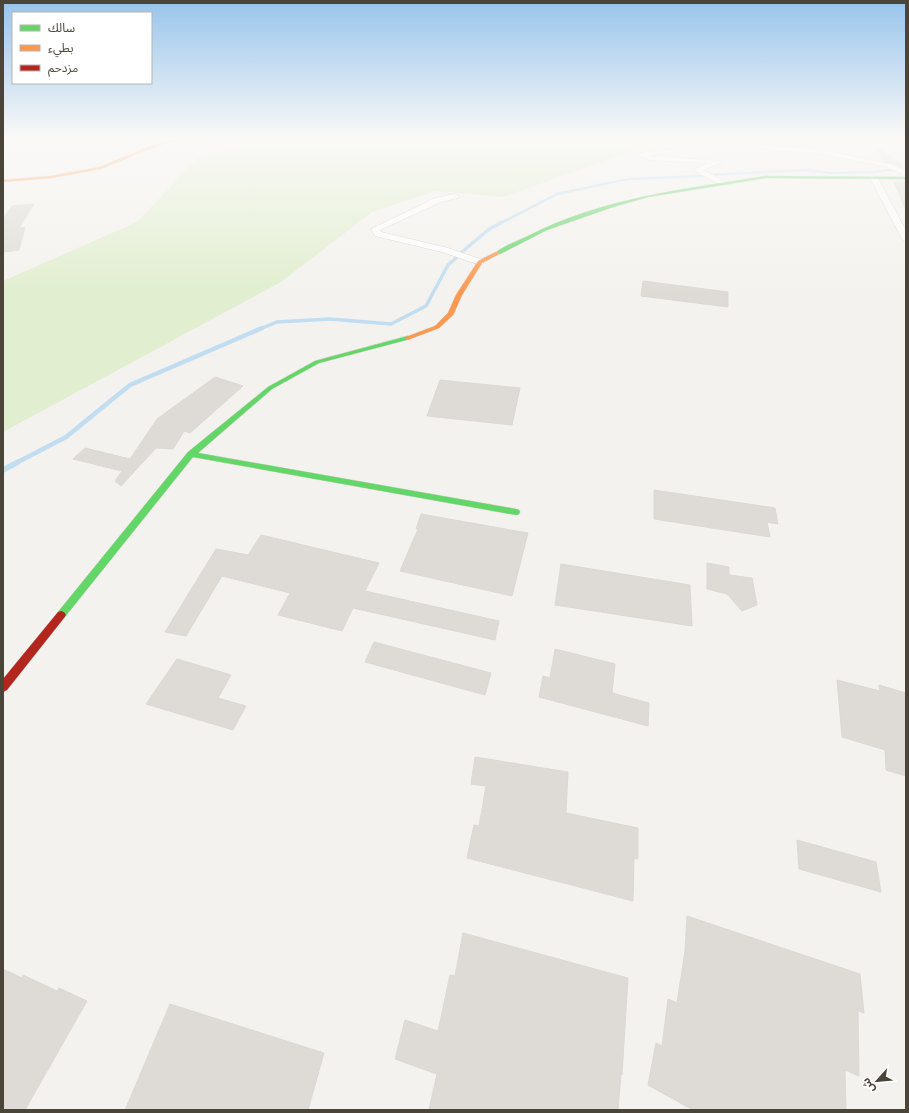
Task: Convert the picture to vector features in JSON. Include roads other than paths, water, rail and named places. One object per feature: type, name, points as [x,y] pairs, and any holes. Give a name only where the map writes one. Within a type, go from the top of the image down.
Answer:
[{"type":"street","points":[[3,688],[191,454],[270,388],[317,362],[412,337],[437,327],[451,314],[459,295],[480,262],[545,229],[611,206],[648,196],[678,191]]},
{"type":"street","points":[[881,191],[906,239]]},
{"type":"street","points":[[455,196],[438,200],[375,230],[378,234],[480,262]]},
{"type":"street","points":[[191,454],[516,512]]},
{"type":"waterway","points":[[501,223],[557,194],[571,191]]},
{"type":"waterway","points":[[462,252],[488,230],[502,222]]},
{"type":"waterway","points":[[260,329],[277,322],[330,319],[391,324],[426,306],[448,265],[457,257]]},
{"type":"waterway","points":[[16,463],[66,437],[130,385],[262,328]]},
{"type":"waterway","points":[[3,470],[18,462]]}]
